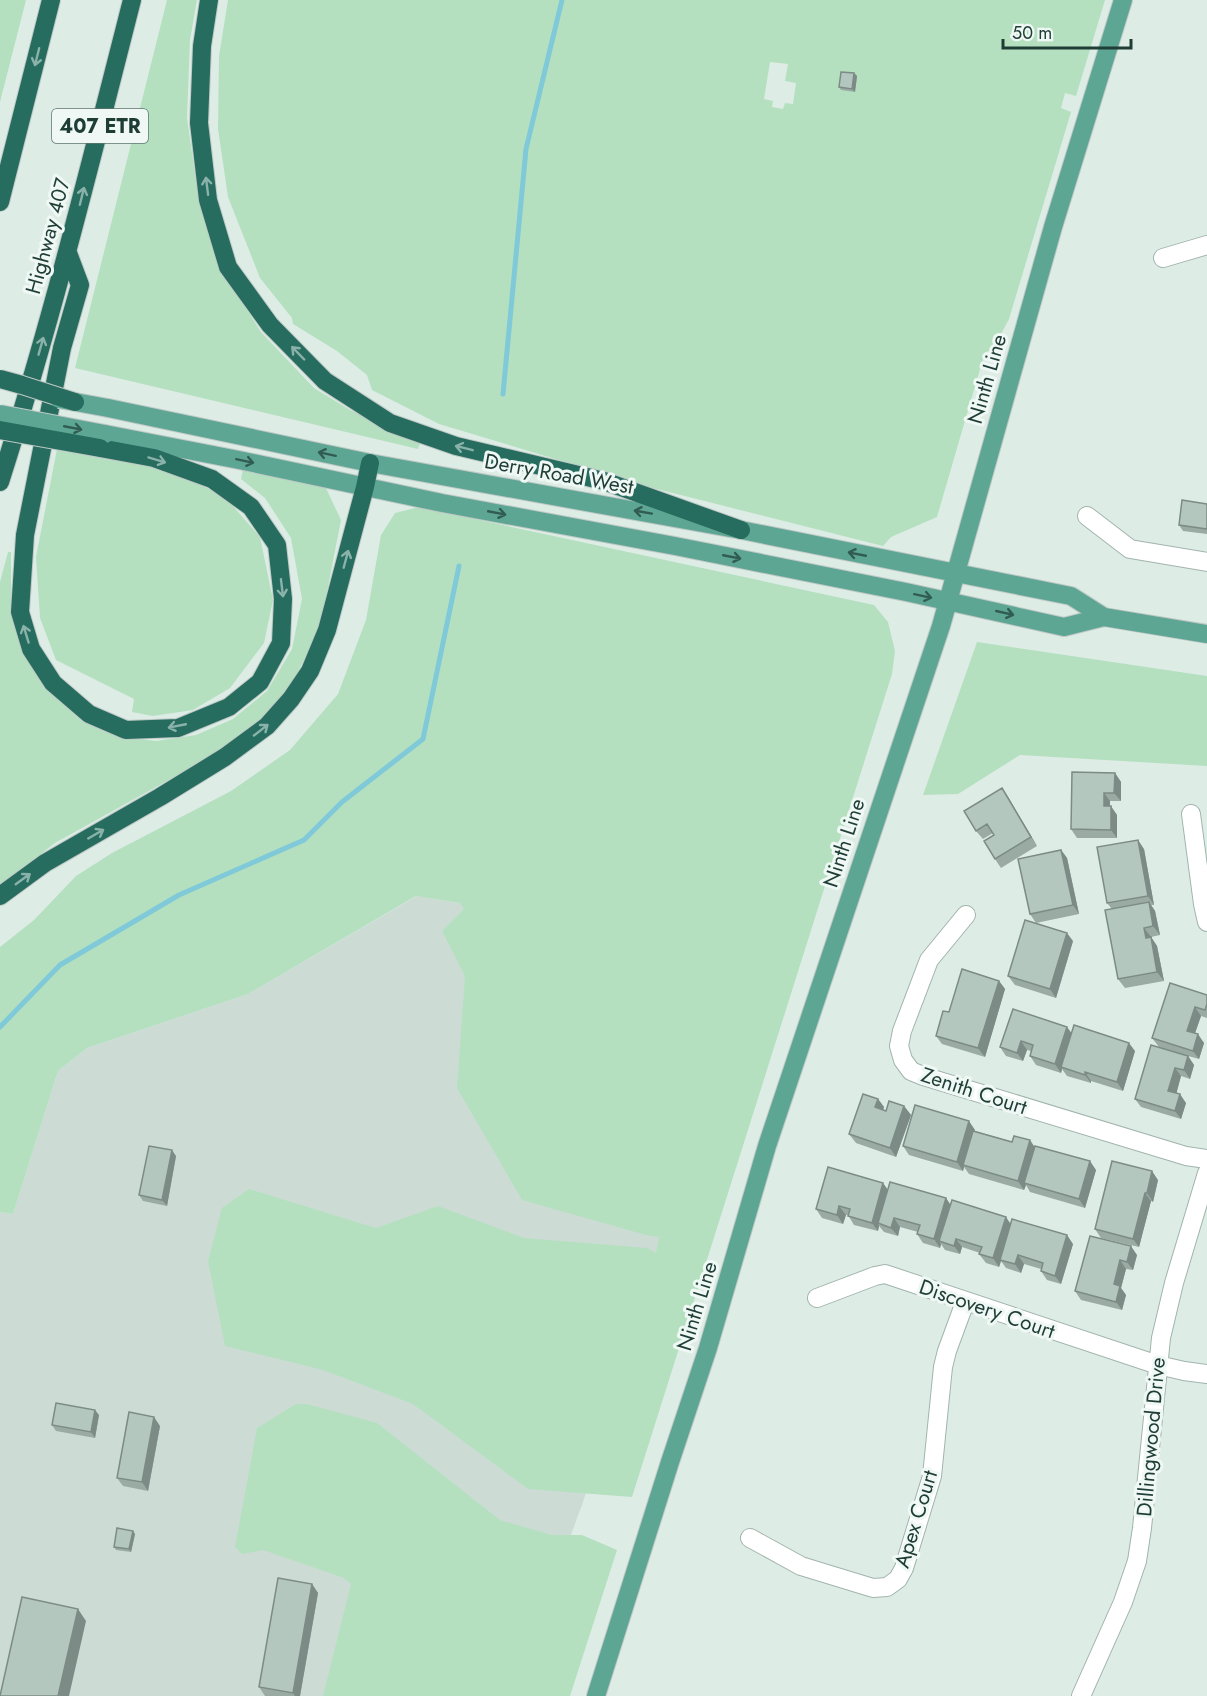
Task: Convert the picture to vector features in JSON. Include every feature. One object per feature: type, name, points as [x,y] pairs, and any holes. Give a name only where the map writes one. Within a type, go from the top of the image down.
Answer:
[{"type":"highway","name":"407 ETR","points":[[0,202],[51,0]]},
{"type":"highway","name":"Highway 407","points":[[0,482],[68,253],[132,0]]},
{"type":"highway","points":[[209,0],[202,46],[200,123],[208,201],[228,267],[270,325],[325,381],[390,423],[456,446],[604,481],[741,530]]},
{"type":"highway","points":[[0,430],[102,441],[212,479],[251,507],[277,545],[284,599],[281,643],[260,682],[229,707],[178,728],[126,730],[89,714],[53,683],[31,649],[20,612],[25,535],[62,348],[80,285],[68,253]]},
{"type":"highway","points":[[0,380],[75,402]]},
{"type":"highway","points":[[0,896],[45,863],[225,757],[267,726],[291,699],[310,670],[327,630],[370,463]]},
{"type":"main road","name":"Ninth Line","points":[[596,1696],[708,1348],[767,1146],[948,601],[1053,227],[1123,0]]},
{"type":"main road","name":"Derry Road West","points":[[0,387],[370,463],[741,530],[1071,596],[1104,617],[1207,634]]},
{"type":"main road","name":"Derry Road West","points":[[0,414],[102,441],[239,460],[442,503],[698,550],[1065,627],[1104,617]]},
{"type":"street","points":[[1163,258],[1207,245]]},
{"type":"street","points":[[1087,516],[1130,549],[1207,562]]},
{"type":"street","points":[[1191,814],[1207,922]]},
{"type":"street","name":"Zenith Court","points":[[966,915],[930,960],[902,1031],[899,1046],[903,1060],[910,1071],[1163,1149],[1207,1159]]},
{"type":"street","name":"Dillingwood Drive","points":[[1081,1696],[1123,1602],[1137,1561],[1161,1338],[1174,1282],[1207,1173]]},
{"type":"street","name":"Discovery Court","points":[[817,1298],[885,1274],[1158,1365],[1207,1374]]},
{"type":"street","name":"Apex Court","points":[[750,1538],[801,1566],[873,1588],[887,1587],[898,1579],[904,1568],[932,1476],[943,1367],[965,1302]]},
{"type":"shaded area","points":[[417,896],[755,952],[583,1502],[512,1696],[0,1696],[0,1212],[13,1214],[58,1071],[87,1048],[248,994]]},
{"type":"green space","points":[[0,0],[26,0],[0,102]]},
{"type":"green space","points":[[167,0],[197,0],[190,40],[187,118],[199,202],[221,269],[261,332],[314,388],[350,410],[420,443],[418,449],[75,368]]},
{"type":"green space","points":[[228,0],[1105,0],[1076,96],[1065,93],[1061,108],[1071,112],[1009,319],[992,351],[985,352],[937,517],[891,537],[883,546],[645,486],[439,424],[372,390],[367,375],[337,351],[293,324],[292,318],[260,278],[228,197],[218,129],[219,56]],"holes":[[[770,62],[788,64],[785,81],[796,83],[793,104],[785,103],[783,109],[772,107],[773,101],[764,99]]]},
{"type":"green space","points":[[58,444],[164,467],[225,497],[260,537],[273,600],[264,643],[230,688],[193,710],[153,716],[132,712],[134,699],[56,660],[40,618],[36,557]]},
{"type":"green space","points":[[243,469],[325,486],[341,520],[320,628],[291,685],[258,722],[219,752],[55,843],[0,885],[0,582],[8,552],[11,552],[11,610],[24,652],[48,691],[83,722],[122,737],[156,741],[196,735],[233,719],[267,691],[292,649],[302,599],[291,538],[265,498],[241,479]]},
{"type":"green space","points":[[419,507],[874,605],[888,622],[895,651],[892,674],[632,1497],[528,1489],[413,1404],[323,1370],[225,1346],[208,1261],[222,1208],[249,1189],[376,1228],[438,1206],[524,1238],[647,1248],[656,1253],[659,1237],[522,1200],[457,1088],[465,976],[442,931],[464,909],[460,903],[416,896],[248,994],[87,1048],[58,1071],[13,1214],[0,1212],[0,947],[34,920],[76,876],[112,853],[231,791],[290,750],[338,694],[366,620],[381,535],[395,513]]},
{"type":"green space","points":[[977,642],[1207,676],[1207,766],[1020,755],[958,794],[923,795]]},
{"type":"green space","points":[[296,1404],[307,1404],[377,1423],[500,1520],[552,1535],[582,1535],[617,1550],[570,1696],[323,1696],[351,1584],[344,1578],[263,1550],[242,1554],[235,1547],[257,1428]]},
{"type":"building","points":[[841,72],[854,73],[852,89],[839,87]]},
{"type":"building","points":[[1182,500],[1207,504],[1207,529],[1179,525]]},
{"type":"building","points":[[1072,772],[1115,773],[1114,793],[1104,793],[1104,806],[1111,806],[1111,830],[1071,829]]},
{"type":"building","points":[[1002,788],[1031,837],[995,859],[984,841],[994,835],[987,824],[976,831],[964,811]]},
{"type":"building","points":[[1138,840],[1148,896],[1107,903],[1097,847]]},
{"type":"building","points":[[1061,850],[1073,905],[1030,914],[1018,859]]},
{"type":"building","points":[[1149,902],[1153,926],[1144,928],[1146,938],[1151,937],[1157,972],[1118,979],[1105,910]]},
{"type":"building","points":[[1025,920],[1067,933],[1050,989],[1008,976]]},
{"type":"building","points":[[962,969],[999,981],[978,1048],[936,1036],[943,1011],[949,1012]]},
{"type":"building","points":[[1170,983],[1207,995],[1205,1010],[1195,1007],[1187,1031],[1198,1034],[1193,1051],[1152,1038]]},
{"type":"building","points":[[1013,1009],[1067,1027],[1055,1064],[1030,1056],[1033,1045],[1021,1041],[1017,1053],[1000,1047]]},
{"type":"building","points":[[1074,1025],[1129,1043],[1117,1082],[1061,1067]]},
{"type":"building","points":[[1151,1045],[1188,1056],[1184,1070],[1175,1068],[1168,1091],[1180,1094],[1175,1111],[1135,1099]]},
{"type":"building","points":[[863,1094],[878,1099],[875,1107],[886,1111],[889,1101],[904,1106],[890,1148],[849,1134]]},
{"type":"building","points":[[915,1105],[969,1121],[957,1162],[903,1146]]},
{"type":"building","points":[[973,1131],[1012,1142],[1014,1136],[1030,1140],[1018,1181],[963,1165]]},
{"type":"building","points":[[149,1146],[172,1150],[162,1200],[139,1195]]},
{"type":"building","points":[[1035,1146],[1090,1161],[1079,1199],[1024,1183]]},
{"type":"building","points":[[1112,1161],[1152,1171],[1133,1239],[1095,1229]]},
{"type":"building","points":[[828,1167],[883,1183],[872,1223],[848,1216],[850,1209],[839,1206],[837,1215],[816,1209]]},
{"type":"building","points":[[890,1182],[946,1198],[934,1239],[917,1234],[920,1225],[894,1218],[891,1228],[878,1223]]},
{"type":"building","points":[[952,1200],[1006,1217],[993,1258],[979,1254],[982,1247],[956,1239],[954,1246],[939,1241]]},
{"type":"building","points":[[1012,1219],[1067,1235],[1055,1276],[1041,1271],[1043,1263],[1018,1255],[1015,1264],[1000,1260]]},
{"type":"building","points":[[1090,1236],[1131,1246],[1127,1262],[1120,1260],[1114,1284],[1120,1286],[1116,1302],[1075,1291]]},
{"type":"building","points":[[56,1403],[95,1410],[91,1432],[52,1425]]},
{"type":"building","points":[[129,1412],[154,1417],[142,1482],[117,1478]]},
{"type":"building","points":[[117,1528],[133,1531],[129,1549],[114,1547]]},
{"type":"building","points":[[278,1578],[312,1584],[293,1693],[259,1687]]},
{"type":"building","points":[[22,1597],[78,1609],[58,1696],[0,1696]]},
{"type":"waterway","points":[[503,394],[526,149],[562,0]]},
{"type":"waterway","points":[[0,1027],[60,965],[179,895],[304,840],[342,802],[423,739],[459,566]]}]
